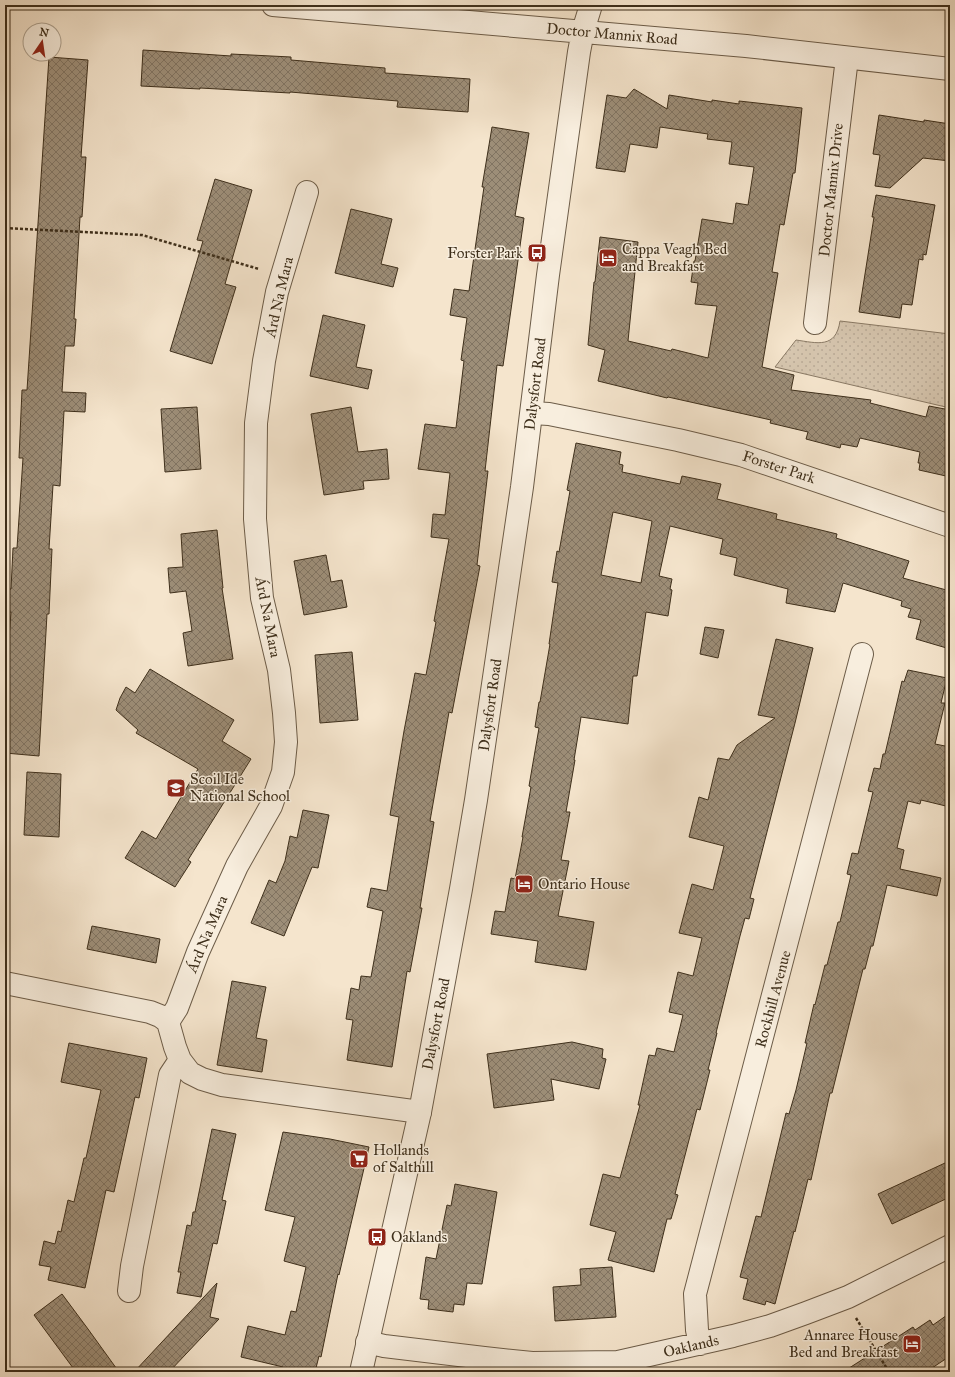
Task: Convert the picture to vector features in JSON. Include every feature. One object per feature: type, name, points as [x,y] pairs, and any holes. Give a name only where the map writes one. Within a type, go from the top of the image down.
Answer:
[{"type":"street","name":"Doctor Mannix Road","points":[[272,5],[746,46],[950,69]]},
{"type":"street","name":"Dalysfort Road","points":[[360,1372],[420,1112],[475,807],[532,413],[548,275],[579,52],[591,5]]},
{"type":"street","name":"Doctor Mannix Drive","points":[[816,323],[847,58]]},
{"type":"street","name":"Árd Na Mara","points":[[168,1022],[177,1008],[198,952],[237,866],[271,806],[283,772],[286,742],[279,670],[262,598],[255,519],[256,423],[264,361],[277,292],[307,192]]},
{"type":"street","name":"Forster Park","points":[[532,413],[549,414],[740,454],[950,526]]},
{"type":"street","name":"Rockhill Avenue","points":[[700,1344],[695,1294],[862,654]]},
{"type":"street","points":[[5,983],[150,1012],[160,1016],[168,1022],[180,1060],[190,1073],[202,1079],[222,1085],[420,1112]]},
{"type":"street","points":[[129,1291],[132,1266],[170,1075],[180,1060]]},
{"type":"street","name":"Oaklands","points":[[367,1342],[384,1346],[532,1363],[618,1367],[762,1328],[806,1313],[848,1297],[950,1246]]},
{"type":"path","points":[[5,228],[142,235],[282,276]]},
{"type":"path","points":[[856,1317],[889,1372]]},
{"type":"shaded area","points":[[840,321],[950,334],[950,408],[775,367],[796,340],[818,343],[830,340],[838,330]]},
{"type":"building","points":[[143,50],[231,56],[231,54],[291,57],[291,60],[385,68],[385,73],[470,79],[468,112],[397,107],[398,101],[290,92],[141,86]]},
{"type":"building","points":[[62,58],[88,60],[81,157],[86,157],[82,217],[80,217],[74,319],[76,319],[74,346],[65,346],[62,392],[86,393],[85,412],[64,411],[60,486],[53,485],[49,549],[52,549],[49,614],[47,614],[39,756],[5,753],[5,693],[11,612],[5,612],[5,589],[11,589],[13,548],[17,548],[23,458],[19,458],[22,390],[27,390],[49,62],[62,62]]},
{"type":"building","points":[[634,89],[667,109],[669,95],[712,102],[712,100],[739,104],[739,101],[802,108],[795,173],[793,173],[784,225],[780,224],[772,272],[778,273],[762,367],[794,375],[791,390],[871,400],[870,403],[926,417],[929,406],[950,410],[950,458],[946,476],[919,470],[920,463],[918,463],[920,452],[860,438],[857,447],[841,444],[840,448],[806,439],[808,432],[770,423],[771,420],[667,398],[598,381],[605,350],[588,345],[600,237],[638,242],[628,341],[671,351],[672,349],[708,358],[717,306],[695,304],[698,283],[691,282],[702,219],[733,224],[736,203],[748,205],[754,167],[729,164],[732,142],[707,139],[708,134],[660,127],[657,148],[630,144],[625,172],[596,168],[607,95],[626,98]]},
{"type":"building","points":[[879,115],[924,122],[924,120],[950,124],[950,161],[923,158],[890,188],[875,186],[880,155],[873,154]]},
{"type":"building","points":[[492,127],[529,133],[515,216],[524,218],[503,366],[497,365],[485,471],[488,471],[477,565],[480,566],[452,713],[449,712],[430,821],[434,822],[420,908],[422,908],[410,972],[407,971],[392,1067],[347,1060],[353,1020],[346,1019],[351,988],[359,990],[361,976],[371,977],[383,911],[367,907],[371,888],[387,891],[399,817],[390,815],[404,731],[415,673],[426,675],[436,622],[434,621],[449,539],[431,537],[433,514],[445,515],[450,473],[418,469],[425,424],[456,428],[464,361],[461,360],[467,318],[450,315],[454,289],[469,291],[484,187],[482,187]]},
{"type":"building","points":[[215,179],[252,190],[225,284],[236,287],[212,364],[170,351],[203,241],[197,240]]},
{"type":"building","points":[[876,195],[935,205],[926,255],[923,254],[923,260],[919,259],[912,305],[902,304],[900,318],[859,312]]},
{"type":"building","points":[[351,209],[392,219],[381,264],[398,268],[393,287],[335,273]]},
{"type":"building","points":[[323,315],[365,325],[356,367],[372,370],[368,389],[310,376]]},
{"type":"building","points":[[197,407],[201,469],[165,472],[161,409]]},
{"type":"building","points":[[351,407],[358,452],[387,449],[389,479],[363,481],[364,489],[324,495],[311,414]]},
{"type":"building","points":[[576,443],[621,452],[619,464],[623,465],[622,472],[680,484],[682,476],[721,484],[717,499],[777,514],[776,519],[837,534],[836,538],[909,561],[903,578],[950,591],[950,649],[916,639],[921,620],[908,617],[911,609],[901,606],[902,601],[843,583],[835,612],[786,603],[788,589],[734,575],[737,558],[720,554],[723,539],[670,526],[659,576],[672,579],[668,616],[646,612],[637,676],[633,676],[628,724],[581,717],[566,812],[570,812],[561,860],[569,861],[558,916],[594,922],[586,970],[535,962],[538,941],[491,934],[495,911],[505,912],[511,878],[515,879],[523,837],[531,787],[529,786],[539,728],[535,727],[550,644],[558,583],[552,582],[570,491],[567,490]],"holes":[[[613,512],[652,521],[641,583],[601,575]]]},
{"type":"building","points":[[217,530],[222,588],[233,659],[188,666],[183,633],[192,631],[186,591],[170,593],[168,568],[183,567],[181,534]]},
{"type":"building","points":[[326,555],[331,582],[342,580],[347,607],[304,615],[294,561]]},
{"type":"building","points":[[705,627],[724,630],[718,658],[700,654]]},
{"type":"building","points":[[776,639],[813,648],[750,898],[754,899],[749,919],[745,918],[740,936],[716,1033],[708,1070],[710,1070],[700,1110],[697,1109],[675,1194],[678,1195],[671,1219],[667,1219],[654,1272],[608,1260],[616,1232],[590,1225],[603,1174],[620,1178],[640,1105],[638,1105],[649,1055],[655,1056],[657,1048],[674,1052],[683,1015],[669,1012],[678,972],[693,976],[702,938],[679,933],[692,884],[713,890],[724,846],[689,837],[699,797],[708,800],[718,758],[729,760],[737,745],[775,718],[758,715]]},
{"type":"building","points":[[352,652],[358,720],[320,723],[315,655]]},
{"type":"building","points":[[150,669],[234,720],[222,741],[251,759],[188,860],[191,862],[175,887],[125,858],[142,831],[156,839],[198,769],[136,733],[138,730],[116,710],[126,687],[135,693]]},
{"type":"building","points":[[908,670],[947,678],[941,703],[945,703],[935,744],[950,747],[950,807],[921,800],[920,804],[908,801],[897,848],[904,850],[900,869],[941,878],[937,896],[887,885],[873,946],[871,946],[865,969],[863,969],[832,1093],[830,1093],[811,1180],[808,1179],[775,1304],[766,1301],[765,1305],[743,1299],[748,1279],[740,1277],[756,1216],[761,1217],[786,1113],[789,1114],[796,1090],[814,1004],[815,1005],[825,965],[827,965],[838,922],[840,922],[851,875],[847,874],[852,853],[858,854],[873,792],[868,791],[874,768],[880,769],[883,754],[885,754],[902,681],[904,682]]},
{"type":"building","points":[[27,772],[61,774],[59,837],[24,835]]},
{"type":"building","points":[[303,810],[329,815],[318,868],[312,867],[284,936],[251,923],[269,880],[276,883],[285,861],[290,836],[297,838]]},
{"type":"building","points":[[92,926],[160,939],[156,963],[87,949]]},
{"type":"building","points":[[232,981],[266,987],[256,1038],[267,1040],[262,1072],[217,1065]]},
{"type":"building","points":[[572,1042],[603,1049],[602,1058],[606,1059],[599,1089],[551,1079],[554,1100],[494,1108],[487,1054]]},
{"type":"building","points":[[69,1043],[147,1058],[139,1098],[135,1097],[114,1192],[106,1190],[85,1288],[48,1280],[51,1267],[39,1265],[44,1241],[55,1244],[58,1231],[61,1232],[68,1200],[74,1202],[84,1158],[86,1158],[101,1090],[61,1082]]},
{"type":"building","points":[[212,1129],[236,1134],[222,1200],[226,1201],[217,1244],[213,1243],[201,1297],[177,1293],[181,1272],[178,1272],[187,1225],[191,1226],[193,1212],[195,1212]]},
{"type":"building","points":[[283,1132],[369,1147],[339,1275],[338,1274],[321,1357],[319,1356],[315,1372],[282,1372],[283,1367],[241,1357],[248,1326],[285,1335],[291,1311],[296,1312],[306,1267],[284,1261],[295,1217],[265,1210]]},
{"type":"building","points":[[945,1163],[950,1175],[950,1197],[892,1224],[878,1194]]},
{"type":"building","points":[[455,1184],[497,1192],[482,1284],[467,1283],[464,1305],[454,1304],[453,1312],[428,1309],[429,1300],[420,1299],[426,1257],[436,1259],[447,1205],[451,1206]]},
{"type":"building","points":[[612,1267],[616,1317],[555,1321],[553,1287],[581,1285],[580,1269]]},
{"type":"building","points":[[217,1283],[210,1317],[219,1319],[169,1372],[134,1372]]},
{"type":"building","points":[[62,1294],[119,1372],[76,1372],[34,1315]]},
{"type":"building","points":[[950,1313],[950,1356],[926,1372],[843,1372],[913,1327],[915,1330],[930,1320],[933,1325]]},
{"type":"place","name":"Forster Park","points":[[537,253]]},
{"type":"place","name":"Cappa Veagh Bed and Breakfast","points":[[608,258]]},
{"type":"place","name":"Scoil Ide National School","points":[[176,788]]},
{"type":"place","name":"Ontario House","points":[[524,884]]},
{"type":"place","name":"Hollands of Salthill","points":[[359,1159]]},
{"type":"place","name":"Oaklands","points":[[377,1237]]},
{"type":"place","name":"Annaree House Bed and Breakfast","points":[[912,1344]]}]
